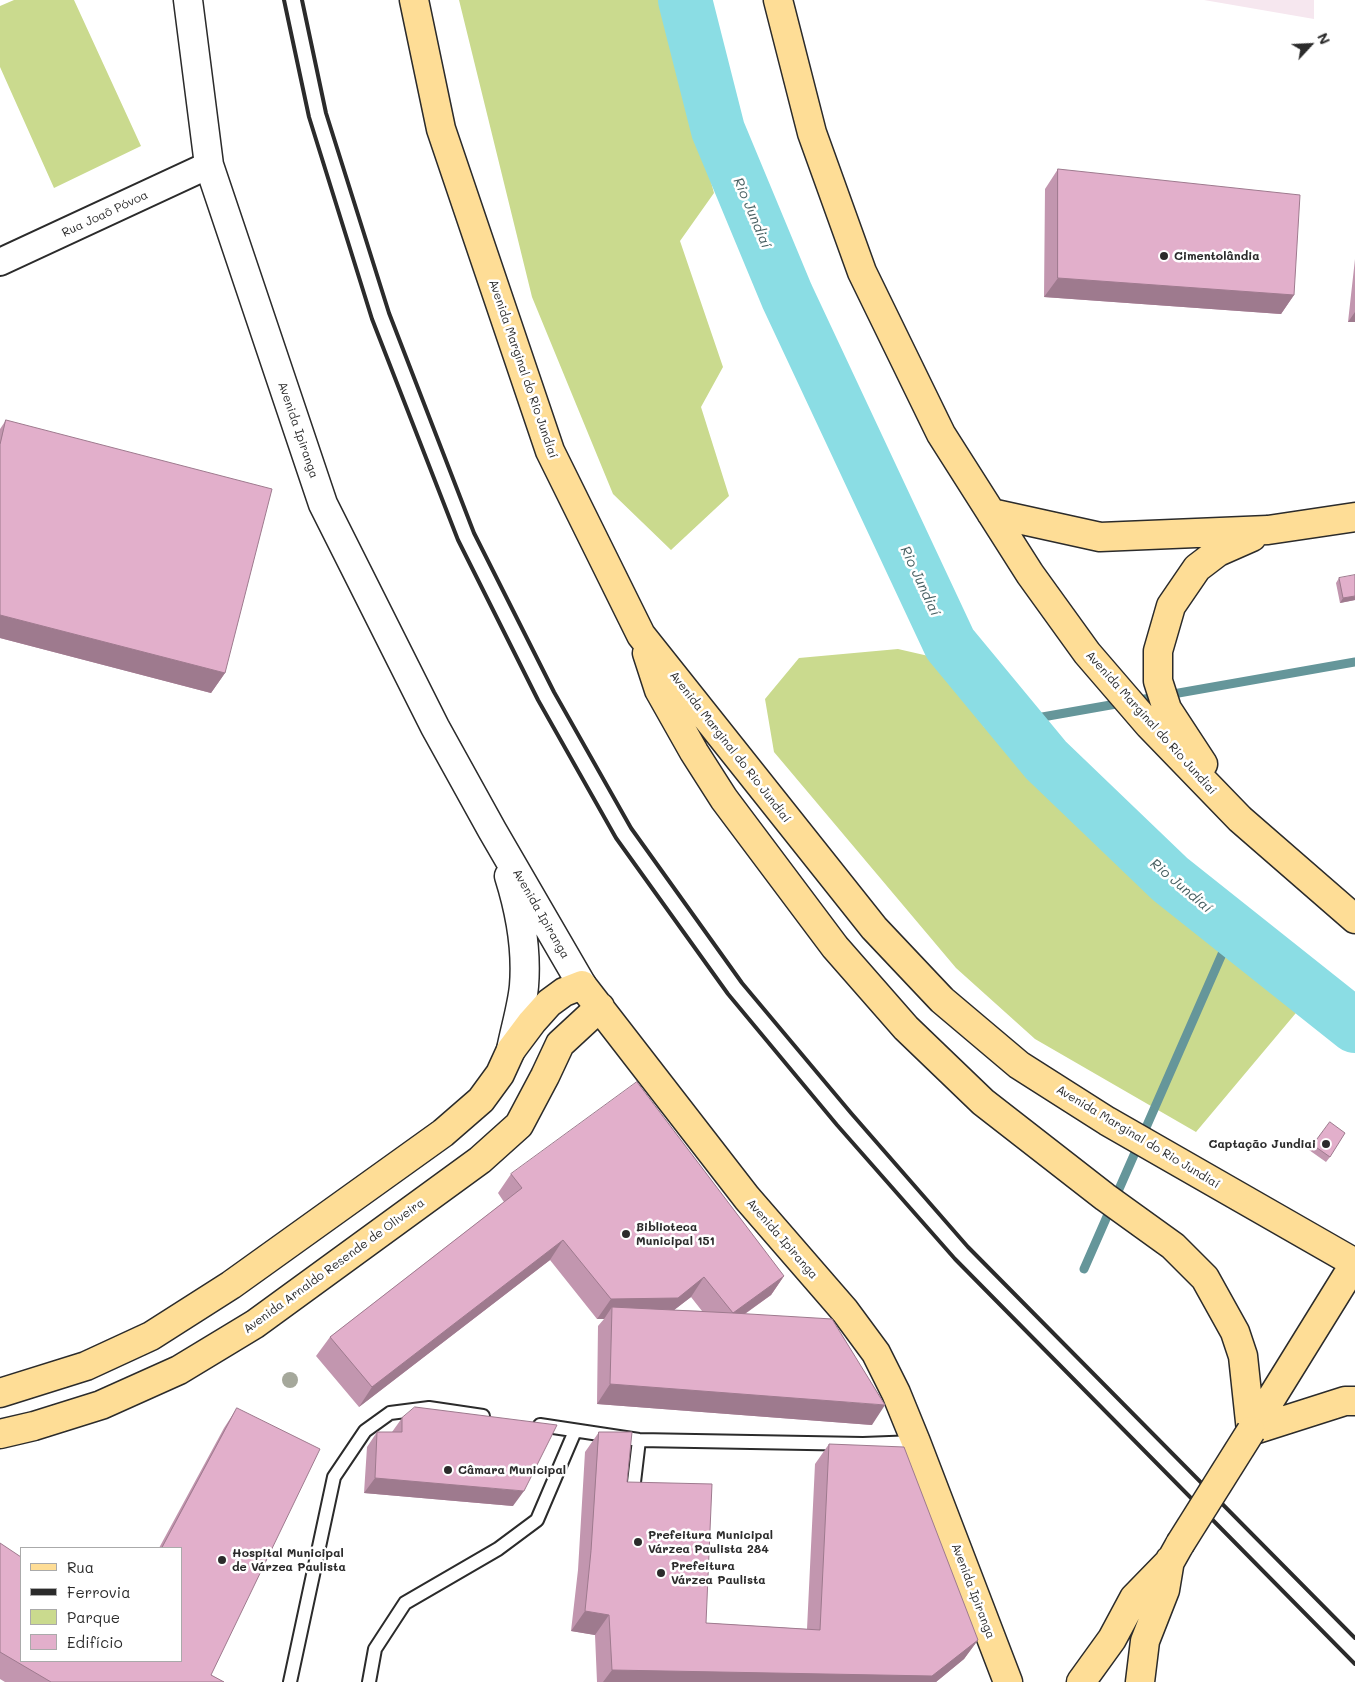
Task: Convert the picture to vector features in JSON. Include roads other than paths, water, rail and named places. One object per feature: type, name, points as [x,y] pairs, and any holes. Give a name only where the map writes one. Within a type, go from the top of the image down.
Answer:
[{"type":"main road","name":"Avenida Ipiranga","points":[[188,0],[209,165],[323,504],[435,727],[582,985],[747,1198],[845,1311],[876,1353],[896,1393],[916,1442],[1002,1680]]},
{"type":"main road","name":"Avenida Marginal do Rio Jundiaí","points":[[414,0],[442,129],[550,451],[641,635],[874,928],[942,1000],[1019,1065],[1107,1121],[1355,1263]]},
{"type":"main road","name":"Avenida Marginal do Rio Jundiaí","points":[[778,0],[812,133],[862,272],[942,434],[991,513],[1030,574],[1086,653],[1149,725],[1240,819],[1355,919]]},
{"type":"main road","points":[[991,513],[1100,537],[1268,530],[1355,517]]},
{"type":"main road","points":[[1240,819],[1167,709],[1158,681],[1158,651],[1171,606],[1197,568],[1218,552],[1268,530]]},
{"type":"main road","points":[[641,635],[659,690],[694,752],[724,799],[835,947],[906,1028],[983,1102],[1105,1197],[1173,1246],[1205,1278],[1235,1332],[1242,1356],[1251,1431]]},
{"type":"main road","name":"Avenida Ipiranga","points":[[492,830],[516,897],[524,951],[524,986],[511,1050]]},
{"type":"main road","points":[[0,1393],[86,1366],[151,1336],[231,1285],[443,1133],[481,1100],[500,1074],[511,1050],[549,1003],[564,992],[582,985]]},
{"type":"main road","name":"Avenida Arnaldo Resende de Oliveira","points":[[0,1434],[34,1426],[101,1405],[179,1370],[255,1324],[480,1160],[519,1125],[560,1044],[600,1007]]},
{"type":"main road","points":[[397,1166],[427,1199]]},
{"type":"main road","points":[[1082,1682],[1112,1639],[1134,1598],[1175,1552],[1355,1263]]},
{"type":"main road","points":[[1251,1431],[1346,1401],[1355,1401]]},
{"type":"main road","points":[[1140,1682],[1145,1641],[1165,1590],[1175,1552]]},
{"type":"street","name":"Rua Joaõ Póvoa","points":[[0,262],[209,165]]},
{"type":"lane","points":[[290,1682],[334,1477],[364,1431],[390,1413],[429,1408],[497,1419]]},
{"type":"lane","points":[[526,1423],[639,1440],[863,1444],[916,1442]]},
{"type":"lane","points":[[369,1682],[375,1649],[405,1603],[498,1549],[537,1520],[575,1431]]},
{"type":"lane","points":[[630,1512],[639,1440]]},
{"type":"waterway","name":"Rio Jundiaí","points":[[685,0],[718,130],[787,296],[950,644],[1046,760],[1170,879],[1355,1026]]},
{"type":"waterway","points":[[1014,722],[1355,662]]},
{"type":"waterway","points":[[1084,1269],[1233,929]]},
{"type":"railway","points":[[284,0],[309,117],[372,319],[458,540],[538,700],[616,838],[728,994],[837,1125],[955,1259],[1355,1664]]},
{"type":"railway","points":[[302,0],[326,113],[389,313],[474,533],[554,692],[631,828],[742,983],[851,1113],[968,1247],[1355,1638]]},
{"type":"place","name":"Cimentolândia","points":[[1164,256]]},
{"type":"place","name":"Captação Jundiai","points":[[1326,1144]]},
{"type":"place","name":"Biblioteca Municipal 151","points":[[626,1234]]},
{"type":"place","name":"Câmara Municipal","points":[[448,1470]]},
{"type":"place","name":"Prefeitura Municipal Várzea Paulista 284","points":[[638,1542]]},
{"type":"place","name":"Hospital Municipal de Várzea Paulista","points":[[222,1560]]},
{"type":"place","name":"Prefeitura Várzea Paulista","points":[[661,1573]]}]
